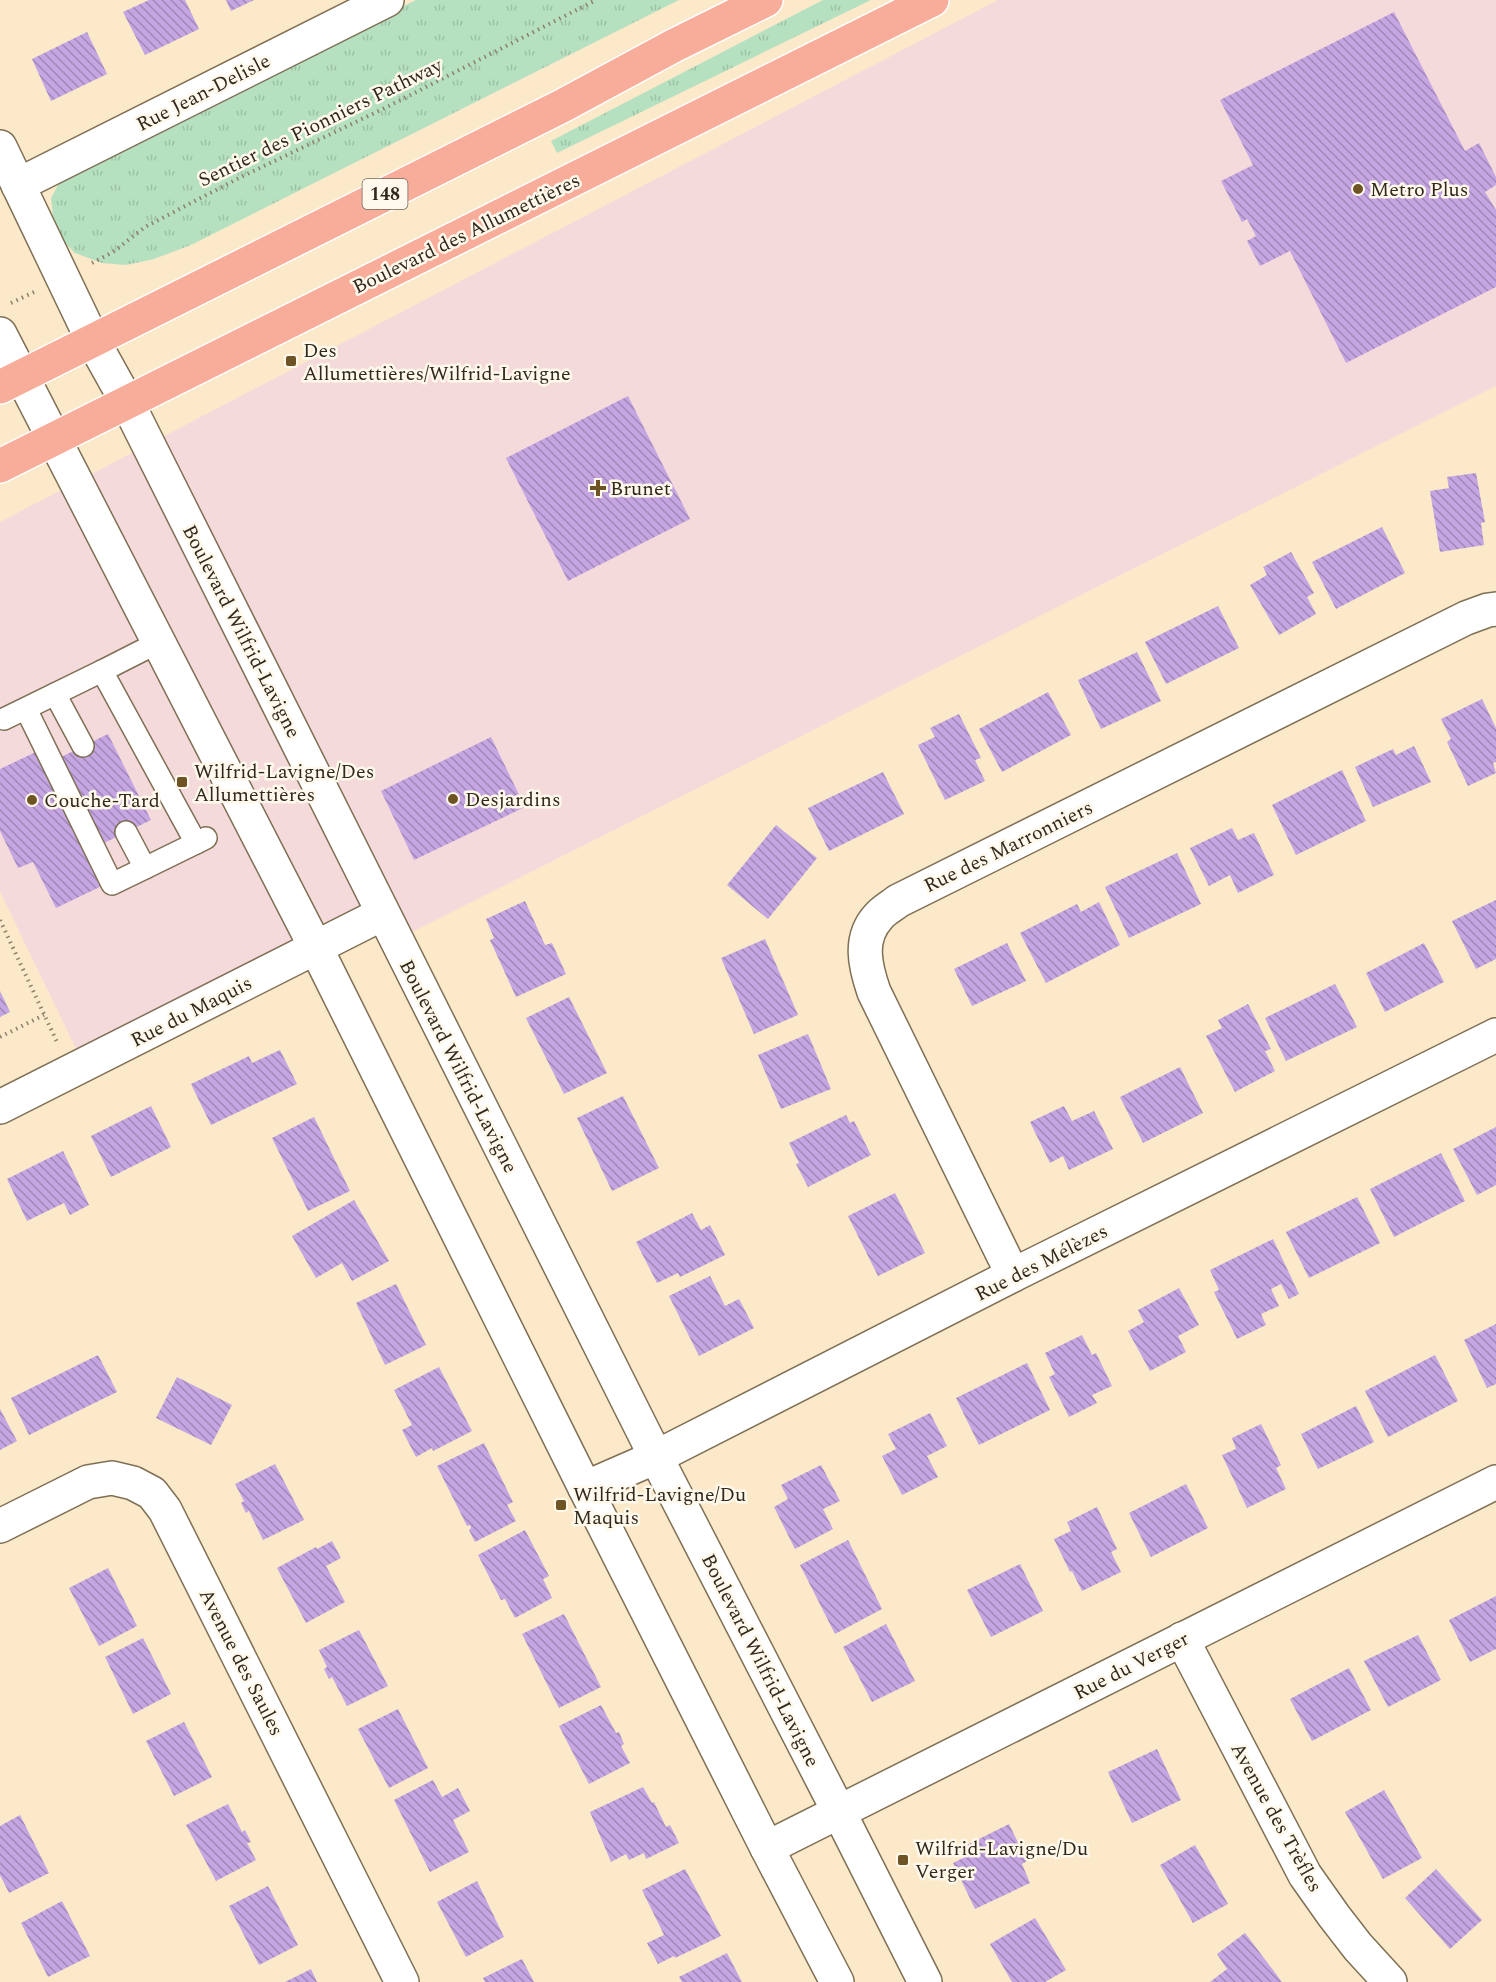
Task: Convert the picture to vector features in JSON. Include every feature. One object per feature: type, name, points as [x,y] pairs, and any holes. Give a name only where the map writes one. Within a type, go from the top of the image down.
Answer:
[{"type":"highway","name":"148","points":[[11,381],[551,111],[766,0]]},
{"type":"highway","name":"Boulevard des Allumettières","points":[[0,466],[932,0]]},
{"type":"street","name":"Rue Jean-Delisle","points":[[18,185],[387,0]]},
{"type":"street","name":"Boulevard Wilfrid-Lavigne","points":[[0,147],[93,340],[127,402],[319,783],[382,914],[656,1457],[925,1982]]},
{"type":"street","points":[[0,334],[11,381],[55,438],[316,948],[585,1488],[837,1982]]},
{"type":"street","name":"Rue des Marronniers","points":[[1013,1275],[874,992],[867,971],[864,951],[868,933],[879,916],[898,901],[1466,618],[1496,609]]},
{"type":"street","name":"Rue du Maquis","points":[[0,1107],[382,914]]},
{"type":"street","name":"Rue des Mélèzes","points":[[585,1488],[656,1457],[1013,1275],[1496,1035]]},
{"type":"street","name":"Avenue des Saules","points":[[0,1526],[88,1482],[112,1478],[133,1483],[152,1493],[165,1510],[402,1982]]},
{"type":"street","name":"Rue du Verger","points":[[767,1848],[1496,1482]]},
{"type":"street","name":"Avenue des Trèfles","points":[[1182,1639],[1305,1875],[1352,1939],[1390,1982]]},
{"type":"lane","points":[[4,719],[159,642]]},
{"type":"lane","points":[[26,709],[112,884],[201,840],[102,671]]},
{"type":"lane","points":[[55,694],[83,746]]},
{"type":"lane","points":[[126,832],[145,868]]},
{"type":"path","name":"Sentier des Pionniers Pathway","points":[[63,279],[113,252],[145,227],[596,0]]},
{"type":"path","points":[[0,921],[57,1044]]},
{"type":"path","points":[[0,1036],[44,1015]]},
{"type":"shaded area","points":[[998,0],[1496,0],[1496,386],[396,940],[383,915],[84,1065],[0,892],[0,522]]},
{"type":"green space","points":[[416,0],[679,0],[191,245],[154,259],[126,265],[102,263],[75,253],[64,242],[53,218],[51,198],[64,174]]},
{"type":"green space","points":[[823,0],[871,0],[557,153],[551,141]]},
{"type":"building","points":[[149,0],[185,0],[199,29],[145,55],[123,12]]},
{"type":"building","points":[[226,0],[254,0],[231,11]]},
{"type":"building","name":"Metro Plus","points":[[1394,12],[1465,151],[1479,143],[1496,177],[1496,185],[1485,192],[1496,210],[1496,287],[1346,363],[1290,251],[1260,266],[1247,241],[1256,236],[1247,219],[1242,222],[1221,181],[1253,165],[1220,100]]},
{"type":"building","points":[[87,32],[107,74],[51,101],[32,59]]},
{"type":"building","name":"Brunet","points":[[628,396],[690,519],[568,581],[506,458]]},
{"type":"building","points":[[1476,473],[1485,522],[1481,523],[1484,545],[1440,552],[1430,491],[1449,488],[1447,477]]},
{"type":"building","points":[[1382,527],[1405,573],[1336,609],[1312,562]]},
{"type":"building","points":[[1291,552],[1314,593],[1307,597],[1316,614],[1279,635],[1250,585],[1267,575],[1263,567]]},
{"type":"building","points":[[1218,606],[1239,648],[1166,684],[1145,642]]},
{"type":"building","points":[[1137,652],[1161,701],[1101,729],[1078,680]]},
{"type":"building","points":[[1048,692],[1071,735],[1002,772],[979,729]]},
{"type":"building","points":[[1482,699],[1496,728],[1496,762],[1493,763],[1496,773],[1468,786],[1447,742],[1451,739],[1441,719]]},
{"type":"building","points":[[959,714],[981,758],[975,760],[985,781],[945,800],[918,745],[935,737],[930,728]]},
{"type":"building","points":[[108,734],[151,820],[100,845],[57,759]]},
{"type":"building","name":"Desjardins","points":[[491,737],[525,807],[414,860],[381,791]]},
{"type":"building","points":[[1414,746],[1431,782],[1373,807],[1355,767],[1393,749],[1396,755]]},
{"type":"building","name":"Couche-Tard","points":[[40,750],[106,884],[56,908],[33,862],[18,868],[0,831],[0,769]]},
{"type":"building","points":[[1342,770],[1366,821],[1296,855],[1272,805]]},
{"type":"building","points":[[883,772],[904,814],[829,851],[808,808]]},
{"type":"building","points":[[776,825],[817,858],[768,919],[727,885]]},
{"type":"building","points":[[1232,828],[1238,840],[1254,833],[1274,875],[1238,893],[1230,875],[1209,886],[1190,848]]},
{"type":"building","points":[[1177,853],[1201,904],[1129,938],[1105,887]]},
{"type":"building","points":[[1496,900],[1496,959],[1476,969],[1452,921]]},
{"type":"building","points":[[525,901],[545,945],[552,943],[566,974],[516,997],[490,940],[494,938],[486,919]]},
{"type":"building","points":[[1099,902],[1120,945],[1046,983],[1020,933],[1077,904],[1081,912]]},
{"type":"building","points":[[765,939],[798,1015],[754,1034],[721,958]]},
{"type":"building","points":[[1007,943],[1026,981],[972,1006],[954,969]]},
{"type":"building","points":[[1424,943],[1444,982],[1385,1012],[1366,973]]},
{"type":"building","points":[[1335,984],[1357,1027],[1286,1061],[1265,1018]]},
{"type":"building","points":[[0,991],[10,1012],[0,1017]]},
{"type":"building","points":[[569,997],[607,1073],[564,1094],[526,1018]]},
{"type":"building","points":[[1248,1004],[1271,1049],[1265,1051],[1275,1071],[1235,1092],[1206,1036],[1222,1028],[1218,1020]]},
{"type":"building","points":[[808,1034],[831,1089],[781,1109],[758,1055]]},
{"type":"building","points":[[280,1050],[297,1084],[211,1125],[191,1084],[249,1056],[252,1063]]},
{"type":"building","points":[[1180,1067],[1203,1113],[1143,1143],[1120,1097]]},
{"type":"building","points":[[623,1096],[659,1168],[612,1191],[577,1118]]},
{"type":"building","points":[[151,1106],[171,1147],[111,1177],[91,1136]]},
{"type":"building","points":[[1064,1106],[1072,1121],[1094,1111],[1113,1149],[1069,1170],[1063,1156],[1050,1163],[1030,1122]]},
{"type":"building","points":[[846,1115],[850,1123],[854,1121],[871,1155],[808,1187],[796,1164],[799,1163],[789,1143]]},
{"type":"building","points":[[314,1117],[350,1191],[308,1211],[272,1138]]},
{"type":"building","points":[[1496,1127],[1496,1185],[1477,1195],[1453,1149]]},
{"type":"building","points":[[63,1151],[89,1205],[70,1215],[64,1203],[27,1221],[7,1179]]},
{"type":"building","points":[[1441,1153],[1465,1201],[1394,1237],[1370,1189]]},
{"type":"building","points":[[895,1193],[925,1253],[878,1276],[848,1216]]},
{"type":"building","points":[[1357,1197],[1380,1243],[1309,1278],[1286,1232]]},
{"type":"building","points":[[354,1200],[389,1261],[352,1281],[342,1263],[316,1278],[292,1236]]},
{"type":"building","points":[[692,1213],[701,1230],[710,1225],[725,1255],[680,1277],[678,1273],[657,1283],[636,1242]]},
{"type":"building","points":[[1273,1239],[1299,1294],[1289,1299],[1281,1284],[1271,1289],[1279,1306],[1261,1314],[1266,1325],[1237,1339],[1214,1292],[1219,1290],[1210,1270]]},
{"type":"building","points":[[710,1276],[725,1306],[739,1299],[754,1328],[699,1356],[669,1296]]},
{"type":"building","points":[[396,1284],[426,1345],[385,1365],[356,1303]]},
{"type":"building","points":[[1179,1288],[1199,1325],[1178,1336],[1186,1352],[1150,1371],[1128,1331],[1144,1322],[1138,1310]]},
{"type":"building","points":[[1496,1324],[1496,1384],[1487,1388],[1464,1340]]},
{"type":"building","points":[[1082,1335],[1092,1355],[1096,1353],[1112,1386],[1092,1395],[1097,1403],[1069,1417],[1049,1377],[1055,1374],[1045,1353]]},
{"type":"building","points":[[98,1355],[117,1392],[29,1435],[11,1398]]},
{"type":"building","points":[[1435,1355],[1458,1401],[1388,1437],[1365,1391]]},
{"type":"building","points":[[1027,1363],[1050,1410],[979,1445],[956,1398]]},
{"type":"building","points":[[439,1367],[472,1431],[416,1457],[402,1430],[412,1425],[394,1390]]},
{"type":"building","points":[[177,1377],[232,1405],[211,1445],[156,1418]]},
{"type":"building","points":[[1356,1406],[1374,1442],[1318,1469],[1301,1434]]},
{"type":"building","points":[[0,1409],[17,1441],[0,1450]]},
{"type":"building","points":[[930,1413],[947,1446],[927,1456],[938,1477],[902,1495],[882,1456],[896,1449],[888,1434]]},
{"type":"building","points":[[1261,1424],[1281,1465],[1276,1468],[1286,1489],[1247,1508],[1222,1455],[1236,1449],[1232,1438]]},
{"type":"building","points":[[484,1443],[513,1502],[507,1505],[516,1521],[475,1542],[469,1530],[470,1525],[467,1526],[437,1466]]},
{"type":"building","points":[[275,1464],[304,1520],[263,1540],[249,1511],[246,1513],[241,1503],[244,1501],[235,1484]]},
{"type":"building","points":[[821,1465],[840,1501],[823,1509],[833,1529],[795,1549],[774,1507],[788,1499],[781,1485]]},
{"type":"building","points":[[1186,1484],[1208,1528],[1151,1557],[1129,1513]]},
{"type":"building","points":[[1097,1507],[1117,1549],[1111,1552],[1121,1572],[1082,1591],[1054,1539],[1071,1531],[1067,1522]]},
{"type":"building","points":[[525,1530],[549,1576],[543,1579],[552,1598],[515,1618],[505,1599],[501,1600],[478,1555]]},
{"type":"building","points":[[848,1540],[882,1609],[835,1634],[800,1565]]},
{"type":"building","points":[[332,1541],[341,1558],[326,1566],[345,1602],[306,1623],[277,1568]]},
{"type":"building","points":[[1020,1564],[1043,1611],[991,1637],[967,1590]]},
{"type":"building","points":[[108,1568],[137,1626],[99,1646],[69,1588]]},
{"type":"building","points":[[1496,1596],[1496,1649],[1470,1662],[1449,1620]]},
{"type":"building","points":[[564,1614],[601,1687],[559,1708],[522,1634]]},
{"type":"building","points":[[886,1624],[915,1681],[872,1702],[843,1647]]},
{"type":"building","points":[[359,1630],[388,1686],[347,1706],[332,1677],[329,1679],[324,1669],[327,1667],[319,1650]]},
{"type":"building","points":[[1418,1635],[1441,1680],[1388,1707],[1364,1661]]},
{"type":"building","points":[[143,1638],[171,1694],[133,1714],[105,1657]]},
{"type":"building","points":[[1349,1668],[1371,1710],[1312,1741],[1290,1699]]},
{"type":"building","points":[[601,1705],[616,1733],[619,1732],[624,1744],[621,1746],[630,1763],[589,1784],[559,1726]]},
{"type":"building","points":[[398,1709],[428,1768],[389,1788],[358,1729]]},
{"type":"building","points":[[184,1722],[212,1777],[174,1796],[146,1741]]},
{"type":"building","points":[[1157,1749],[1181,1800],[1132,1823],[1108,1772]]},
{"type":"building","points":[[433,1780],[442,1797],[458,1788],[470,1811],[453,1820],[469,1852],[430,1872],[394,1800]]},
{"type":"building","points":[[643,1787],[652,1803],[654,1802],[666,1827],[670,1825],[679,1843],[646,1859],[644,1853],[629,1860],[626,1854],[611,1862],[590,1812]]},
{"type":"building","points":[[1384,1790],[1422,1858],[1383,1879],[1345,1812]]},
{"type":"building","points":[[228,1804],[242,1832],[245,1830],[251,1842],[247,1843],[256,1860],[216,1881],[186,1825]]},
{"type":"building","points":[[20,1815],[49,1873],[9,1893],[0,1875],[0,1826]]},
{"type":"building","points":[[1009,1824],[1027,1861],[1022,1864],[1030,1883],[975,1909],[953,1863],[971,1854],[967,1845]]},
{"type":"building","points":[[1195,1845],[1228,1904],[1193,1923],[1160,1865]]},
{"type":"building","points":[[685,1869],[721,1936],[658,1964],[647,1943],[664,1935],[642,1890]]},
{"type":"building","points":[[1436,1869],[1482,1920],[1450,1949],[1405,1898]]},
{"type":"building","points":[[477,1881],[504,1937],[466,1957],[437,1902]]},
{"type":"building","points":[[268,1886],[298,1945],[259,1965],[229,1906]]},
{"type":"building","points":[[62,1901],[90,1956],[48,1977],[21,1923]]},
{"type":"building","points":[[1035,1918],[1066,1970],[1045,1982],[1012,1982],[990,1944]]},
{"type":"building","points":[[1245,1933],[1282,1982],[1210,1982],[1227,1969],[1217,1954]]},
{"type":"building","points":[[727,1953],[742,1982],[682,1982],[679,1977]]},
{"type":"building","points":[[522,1959],[534,1982],[485,1982],[483,1978]]},
{"type":"building","points":[[311,1969],[317,1982],[285,1982]]},
{"type":"place","name":"Metro Plus","points":[[1358,189]]},
{"type":"place","name":"Des Allumettières/Wilfrid-Lavigne","points":[[291,361]]},
{"type":"place","name":"Brunet","points":[[598,488]]},
{"type":"place","name":"Wilfrid-Lavigne/Des Allumettières","points":[[182,782]]},
{"type":"place","name":"Desjardins","points":[[453,799]]},
{"type":"place","name":"Couche-Tard","points":[[32,800]]},
{"type":"place","name":"Wilfrid-Lavigne/Du Maquis","points":[[561,1505]]},
{"type":"place","name":"Wilfrid-Lavigne/Du Verger","points":[[903,1860]]}]
